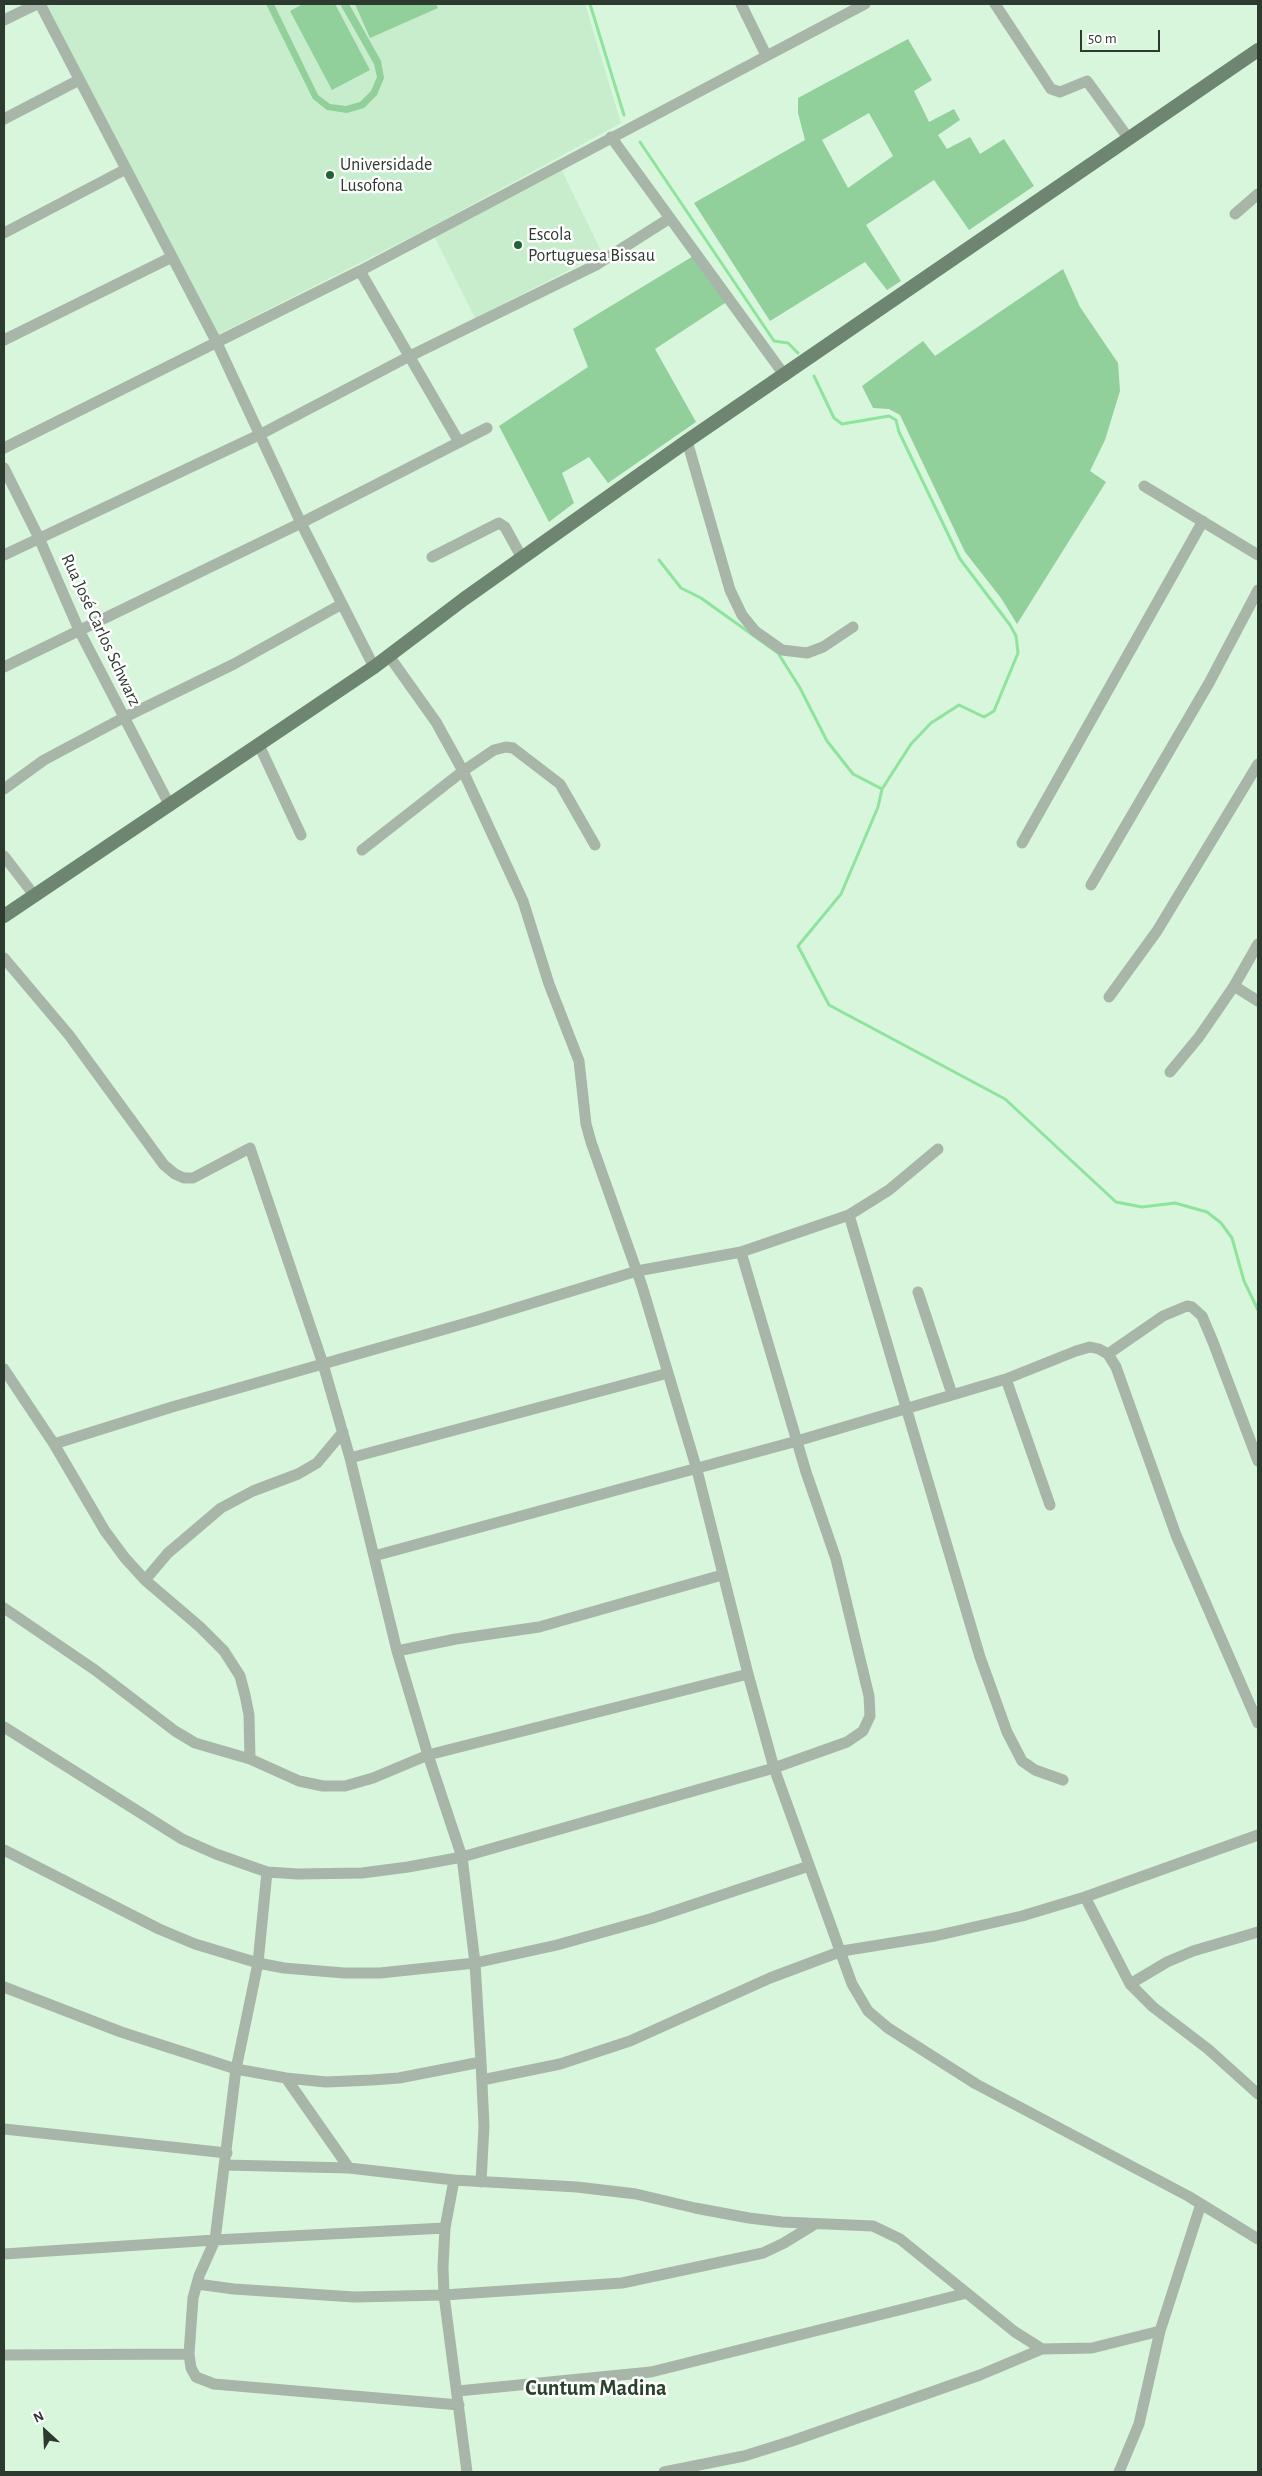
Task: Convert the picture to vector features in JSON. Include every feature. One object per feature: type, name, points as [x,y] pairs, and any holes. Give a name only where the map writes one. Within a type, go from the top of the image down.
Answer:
[{"type":"main road","points":[[4,916],[374,667],[522,558],[687,441],[785,376],[1258,50]]},
{"type":"street","points":[[4,20],[38,4],[80,80],[216,341],[301,523],[374,667]]},
{"type":"street","points":[[741,4],[766,55]]},
{"type":"street","points":[[4,448],[360,270],[865,4]]},
{"type":"street","points":[[995,4],[1051,89],[1060,92],[1087,81],[1129,139]]},
{"type":"street","points":[[4,119],[80,80]]},
{"type":"street","points":[[611,137],[785,376]]},
{"type":"street","points":[[4,232],[126,169]]},
{"type":"street","points":[[1235,214],[1258,194]]},
{"type":"street","points":[[4,555],[261,434],[408,357],[596,265],[670,218]]},
{"type":"street","points":[[4,340],[172,257]]},
{"type":"street","points":[[360,270],[408,357],[459,442]]},
{"type":"street","points":[[4,667],[301,523],[487,428]]},
{"type":"street","points":[[687,441],[730,590],[742,615],[755,631],[782,650],[807,653],[824,647],[853,627]]},
{"type":"street","name":"Rua José Carlos Schwarz","points":[[4,468],[39,538],[79,630],[170,806]]},
{"type":"street","points":[[1144,486],[1258,555]]},
{"type":"street","points":[[1022,843],[1203,521]]},
{"type":"street","points":[[432,557],[499,523],[505,527],[522,558]]},
{"type":"street","points":[[1091,885],[1209,683],[1258,590]]},
{"type":"street","points":[[4,789],[44,760],[123,718],[234,664],[342,604]]},
{"type":"street","points":[[389,656],[436,722],[464,771],[523,901],[549,984],[579,1060],[586,1124],[637,1271],[697,1470],[722,1575],[774,1768],[842,1951],[852,1984],[868,2011],[888,2028],[976,2084],[1201,2204],[1258,2239]]},
{"type":"street","points":[[259,745],[301,835]]},
{"type":"street","points":[[362,850],[464,771],[494,750],[506,747],[513,748],[560,784],[595,845]]},
{"type":"street","points":[[1109,997],[1158,931],[1258,764]]},
{"type":"street","points":[[4,856],[34,895]]},
{"type":"street","points":[[1170,1072],[1199,1037],[1234,986],[1258,944]]},
{"type":"street","points":[[4,958],[69,1035],[164,1165],[175,1174],[184,1178],[193,1178],[250,1148],[323,1364],[350,1458],[397,1651],[428,1755],[462,1857],[475,1963],[481,2062],[484,2126],[481,2182]]},
{"type":"street","points":[[1234,986],[1258,1001]]},
{"type":"street","points":[[54,1444],[172,1406],[477,1320],[637,1271],[741,1252],[849,1215],[888,1190],[938,1149]]},
{"type":"street","points":[[849,1215],[980,1657],[1014,1748],[1022,1761],[1035,1770],[1062,1780]]},
{"type":"street","points":[[4,1727],[182,1839],[216,1854],[267,1872],[298,1874],[362,1873],[408,1868],[462,1857],[774,1768],[847,1742],[863,1731],[870,1716],[869,1696],[836,1559],[797,1441],[741,1252]]},
{"type":"street","points":[[918,1292],[952,1394]]},
{"type":"street","points":[[1108,1354],[1163,1316],[1187,1306],[1192,1307],[1202,1316],[1258,1460]]},
{"type":"street","points":[[374,1556],[697,1470],[1006,1379],[1076,1351],[1090,1348],[1099,1349],[1108,1354],[1116,1367],[1176,1535],[1258,1723]]},
{"type":"street","points":[[4,1369],[54,1444],[104,1531],[145,1580],[200,1627],[224,1651],[240,1676],[249,1716],[250,1759]]},
{"type":"street","points":[[350,1458],[668,1373]]},
{"type":"street","points":[[1006,1379],[1050,1505]]},
{"type":"street","points":[[145,1580],[168,1553],[221,1508],[253,1491],[298,1474],[317,1463],[343,1432]]},
{"type":"street","points":[[397,1651],[456,1639],[539,1627],[722,1575]]},
{"type":"street","points":[[4,1608],[95,1670],[175,1731],[195,1743],[250,1759],[299,1781],[324,1786],[345,1786],[373,1778],[428,1755],[748,1674]]},
{"type":"street","points":[[482,2080],[560,2064],[630,2041],[770,1978],[842,1951],[970,1929],[1085,1898],[1258,1836]]},
{"type":"street","points":[[4,1850],[167,1933],[195,1944],[258,1963],[284,1968],[344,1973],[380,1973],[475,1963],[557,1946],[809,1866]]},
{"type":"street","points":[[267,1872],[258,1963],[236,2069],[215,2240],[193,2298],[189,2354],[191,2368],[196,2377],[214,2384],[459,2405]]},
{"type":"street","points":[[1085,1898],[1130,1984],[1153,2007],[1208,2049],[1258,2094]]},
{"type":"street","points":[[1130,1984],[1167,1962],[1193,1951],[1258,1932]]},
{"type":"street","points":[[4,1987],[121,2032],[236,2069],[286,2078],[326,2082],[400,2078],[481,2062]]},
{"type":"street","points":[[286,2078],[350,2168]]},
{"type":"street","points":[[4,2129],[227,2153]]},
{"type":"street","points":[[225,2165],[350,2168],[454,2180],[577,2187],[626,2193],[749,2218],[873,2226],[887,2231],[900,2239],[1015,2332],[1042,2349]]},
{"type":"street","points":[[454,2180],[445,2228],[443,2260],[444,2296],[458,2391],[467,2472]]},
{"type":"street","points":[[1119,2472],[1139,2424],[1160,2331],[1201,2204]]},
{"type":"street","points":[[197,2284],[354,2297],[444,2296],[636,2281],[763,2253],[784,2243],[816,2223]]},
{"type":"street","points":[[4,2254],[215,2240],[445,2228]]},
{"type":"street","points":[[458,2391],[650,2372],[967,2293]]},
{"type":"street","points":[[664,2472],[744,2456],[784,2443],[980,2375],[1042,2349],[1092,2348],[1160,2331]]},
{"type":"street","points":[[4,2355],[189,2354]]},
{"type":"shaded area","name":"Universidade Lusofona","points":[[45,4],[585,4],[621,123],[429,228],[217,335]]},
{"type":"shaded area","points":[[266,4],[274,4],[318,95],[330,104],[346,106],[360,102],[371,91],[377,77],[374,64],[340,4],[349,4],[381,61],[384,78],[377,95],[364,108],[347,113],[327,110],[313,99]]},
{"type":"shaded area","points":[[303,4],[335,4],[370,70],[332,90],[290,11]]},
{"type":"shaded area","points":[[355,4],[436,4],[438,8],[370,38]]},
{"type":"shaded area","points":[[908,39],[932,80],[914,91],[929,122],[954,109],[960,120],[938,135],[947,149],[970,137],[980,154],[1004,139],[1034,186],[969,230],[934,180],[866,225],[901,281],[887,290],[865,262],[770,321],[694,203],[805,140],[798,113],[798,98]],"holes":[[[869,113],[893,156],[848,188],[822,140]]]},
{"type":"shaded area","name":"Escola Portuguesa Bissau","points":[[561,169],[602,253],[475,318],[434,236]]},
{"type":"shaded area","points":[[695,255],[728,301],[655,349],[696,422],[608,483],[589,457],[562,473],[574,503],[549,522],[499,426],[588,367],[573,329]]},
{"type":"shaded area","points":[[1063,269],[1080,307],[1118,363],[1120,391],[1105,440],[1090,471],[1106,482],[1017,624],[1001,598],[965,552],[900,415],[889,409],[873,408],[862,386],[923,341],[935,356]]},
{"type":"waterway","points":[[590,4],[624,115]]},
{"type":"waterway","points":[[640,142],[774,341],[788,343],[798,353]]},
{"type":"waterway","points":[[814,376],[834,418],[842,424],[889,416],[896,420],[899,432],[960,559],[1010,625],[1016,636],[1018,653],[994,711],[984,717],[959,705],[931,723],[911,744],[882,789],[878,807],[841,894],[798,946],[829,1005],[1005,1099],[1116,1202],[1142,1207],[1175,1203],[1207,1212],[1221,1223],[1232,1238],[1244,1281],[1258,1310]]},
{"type":"waterway","points":[[659,560],[681,588],[701,598],[778,653],[800,688],[827,741],[853,774],[882,789]]},
{"type":"place","name":"Universidade Lusofona","points":[[330,175]]},
{"type":"place","name":"Escola Portuguesa Bissau","points":[[518,245]]},
{"type":"district","name":"Cuntum Madina","points":[[596,2388]]}]
